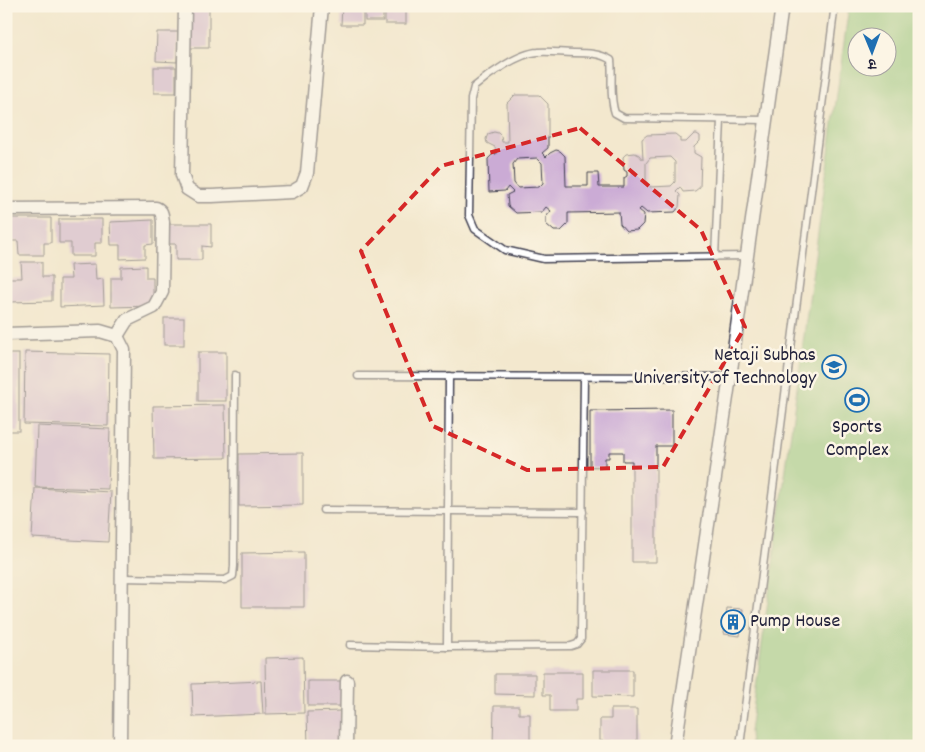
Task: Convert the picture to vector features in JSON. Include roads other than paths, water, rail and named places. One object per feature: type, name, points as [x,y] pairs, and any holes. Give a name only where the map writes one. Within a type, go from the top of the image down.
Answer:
[{"type":"street","points":[[185,6],[182,175],[187,189],[198,196],[292,192],[302,186],[307,174],[322,6]]},
{"type":"street","points":[[675,746],[730,377],[782,6]]},
{"type":"street","points":[[6,209],[156,208],[162,212],[162,292],[154,307],[127,320],[117,336]]},
{"type":"street","points":[[6,334],[100,331],[117,336],[124,350],[120,746]]},
{"type":"street","points":[[346,746],[347,681]]},
{"type":"lane","points":[[740,746],[836,6]]},
{"type":"lane","points":[[747,256],[544,259],[505,250],[475,229],[469,215],[471,99],[474,87],[483,79],[522,56],[538,52],[594,54],[603,55],[612,60],[611,104],[615,113],[624,118],[766,120]]},
{"type":"lane","points":[[715,257],[721,120]]},
{"type":"lane","points":[[122,578],[225,580],[233,576],[235,375]]},
{"type":"lane","points":[[358,376],[730,377]]},
{"type":"lane","points":[[447,647],[448,376]]},
{"type":"lane","points":[[350,645],[447,647],[571,646],[577,644],[581,639],[582,632],[584,377]]},
{"type":"lane","points":[[323,510],[582,512]]},
{"type":"place","name":"Netaji Subhas University of Technology","points":[[834,367]]},
{"type":"place","name":"Sports Complex","points":[[857,400]]},
{"type":"place","name":"Pump House","points":[[733,622]]}]
